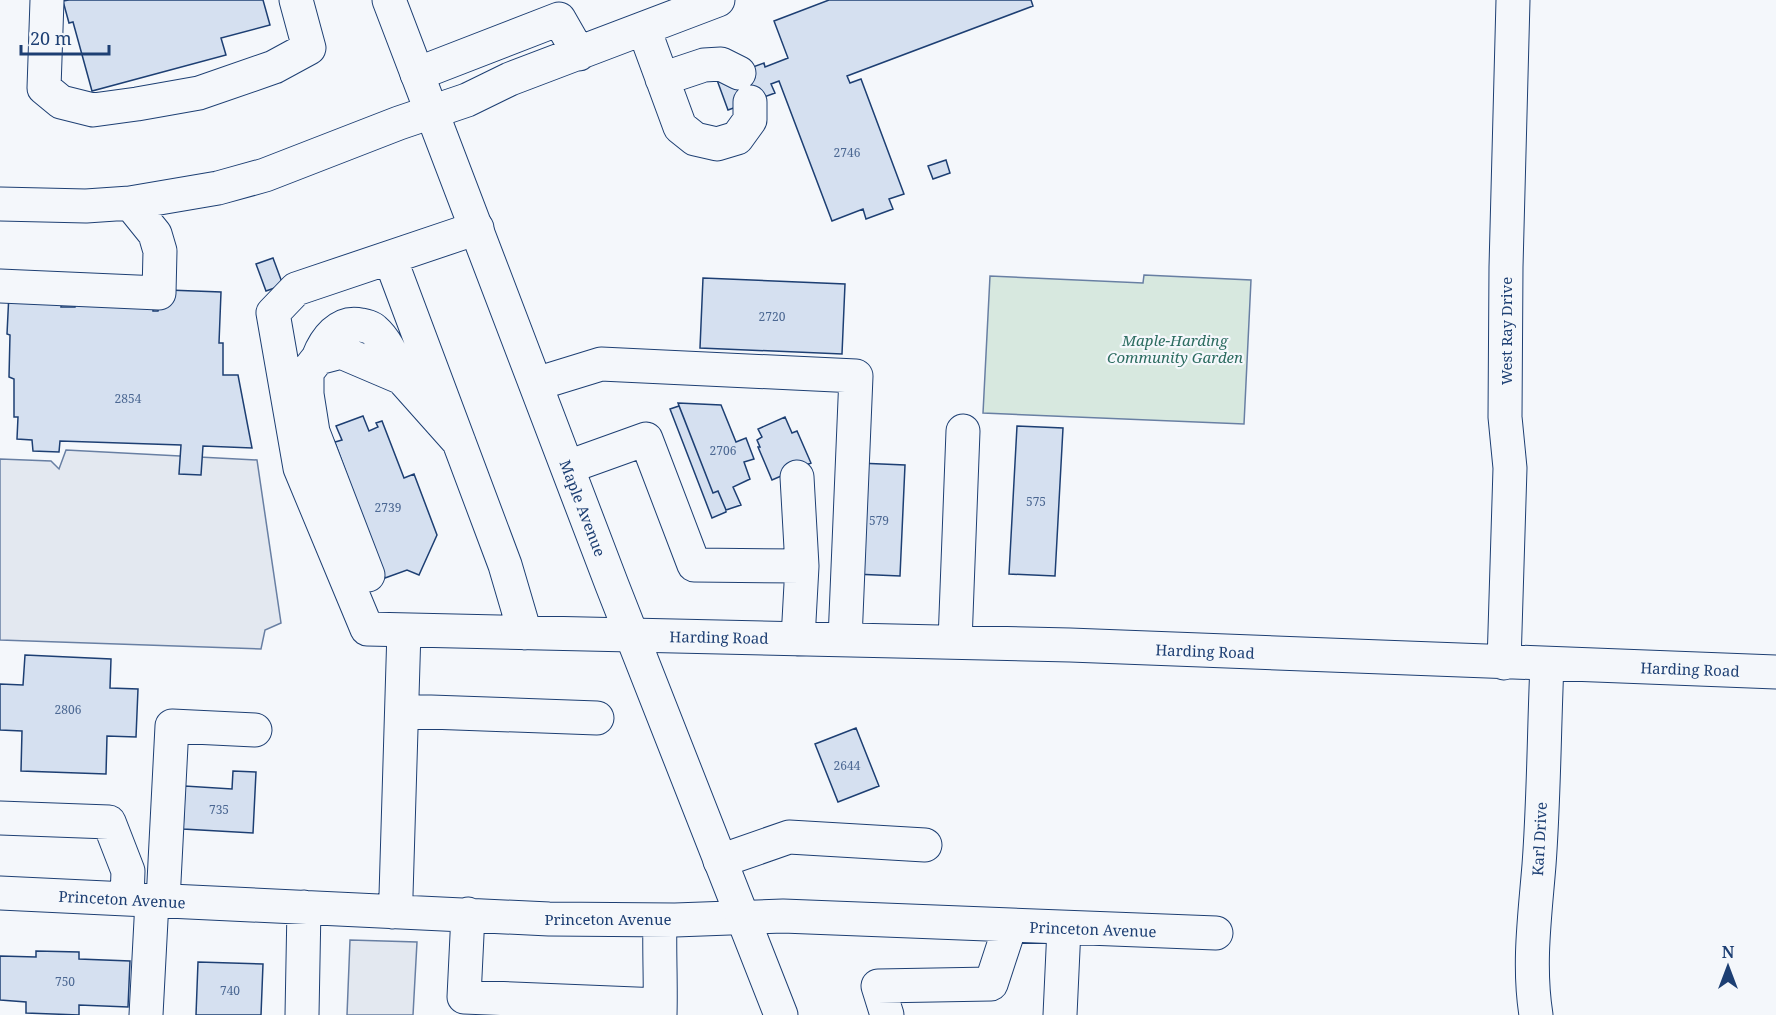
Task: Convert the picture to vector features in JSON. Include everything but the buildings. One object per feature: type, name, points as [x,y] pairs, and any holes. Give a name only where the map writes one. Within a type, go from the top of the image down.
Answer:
[{"type":"street","points":[[47,0],[44,88],[62,102],[93,110],[199,93],[274,67],[309,48],[296,0]]},
{"type":"street","name":"Maple Avenue","points":[[389,0],[780,1015]]},
{"type":"street","points":[[0,204],[86,206],[130,202],[218,188],[264,175],[467,100],[510,80],[718,0]]},
{"type":"street","name":"West Ray Drive","points":[[1504,663],[1510,468],[1505,417],[1506,267],[1513,0]]},
{"type":"street","points":[[417,74],[559,19],[579,54]]},
{"type":"street","points":[[644,29],[662,80],[680,127],[695,139],[717,144],[737,138],[750,120],[745,87],[721,64],[704,65],[662,80]]},
{"type":"street","points":[[0,286],[159,293],[160,251],[155,234],[130,202]]},
{"type":"street","points":[[477,228],[390,258],[514,590],[525,633]]},
{"type":"street","name":"Harding Road","points":[[390,258],[296,289],[273,313],[300,468],[367,630],[1070,645],[1776,672]]},
{"type":"street","points":[[393,912],[396,895],[402,711],[397,630],[313,432],[308,394],[308,372],[318,358],[340,352],[402,378],[459,442]]},
{"type":"street","points":[[536,384],[601,364],[856,376],[845,640]]},
{"type":"street","points":[[955,642],[963,431]]},
{"type":"street","points":[[568,467],[646,439],[694,565],[802,566]]},
{"type":"street","points":[[797,477],[802,566],[798,639]]},
{"type":"street","name":"Karl Drive","points":[[1536,1015],[1532,969],[1532,930],[1539,864],[1547,664]]},
{"type":"street","points":[[402,711],[597,718]]},
{"type":"street","points":[[146,1015],[147,900],[172,726],[255,730]]},
{"type":"street","points":[[0,818],[109,822],[128,871],[147,900]]},
{"type":"street","points":[[720,861],[789,837],[925,845]]},
{"type":"street","name":"Princeton Avenue","points":[[0,893],[549,919],[660,920],[801,916],[1216,933]]},
{"type":"street","points":[[302,1015],[304,907]]},
{"type":"street","points":[[468,914],[465,997],[660,1010],[662,976],[659,957],[660,920]]},
{"type":"street","points":[[887,1015],[878,986],[991,984],[1010,926]]},
{"type":"street","points":[[1060,1015],[1064,928]]},
{"type":"green space","name":"Maple-Harding Community Garden","points":[[1144,275],[1251,280],[1244,424],[983,413],[990,276],[1143,283]]},
{"type":"shaded area","points":[[66,450],[257,460],[281,623],[265,630],[261,649],[0,640],[0,459],[51,461],[59,469]]},
{"type":"shaded area","points":[[350,940],[417,942],[413,1015],[347,1015]]}]
